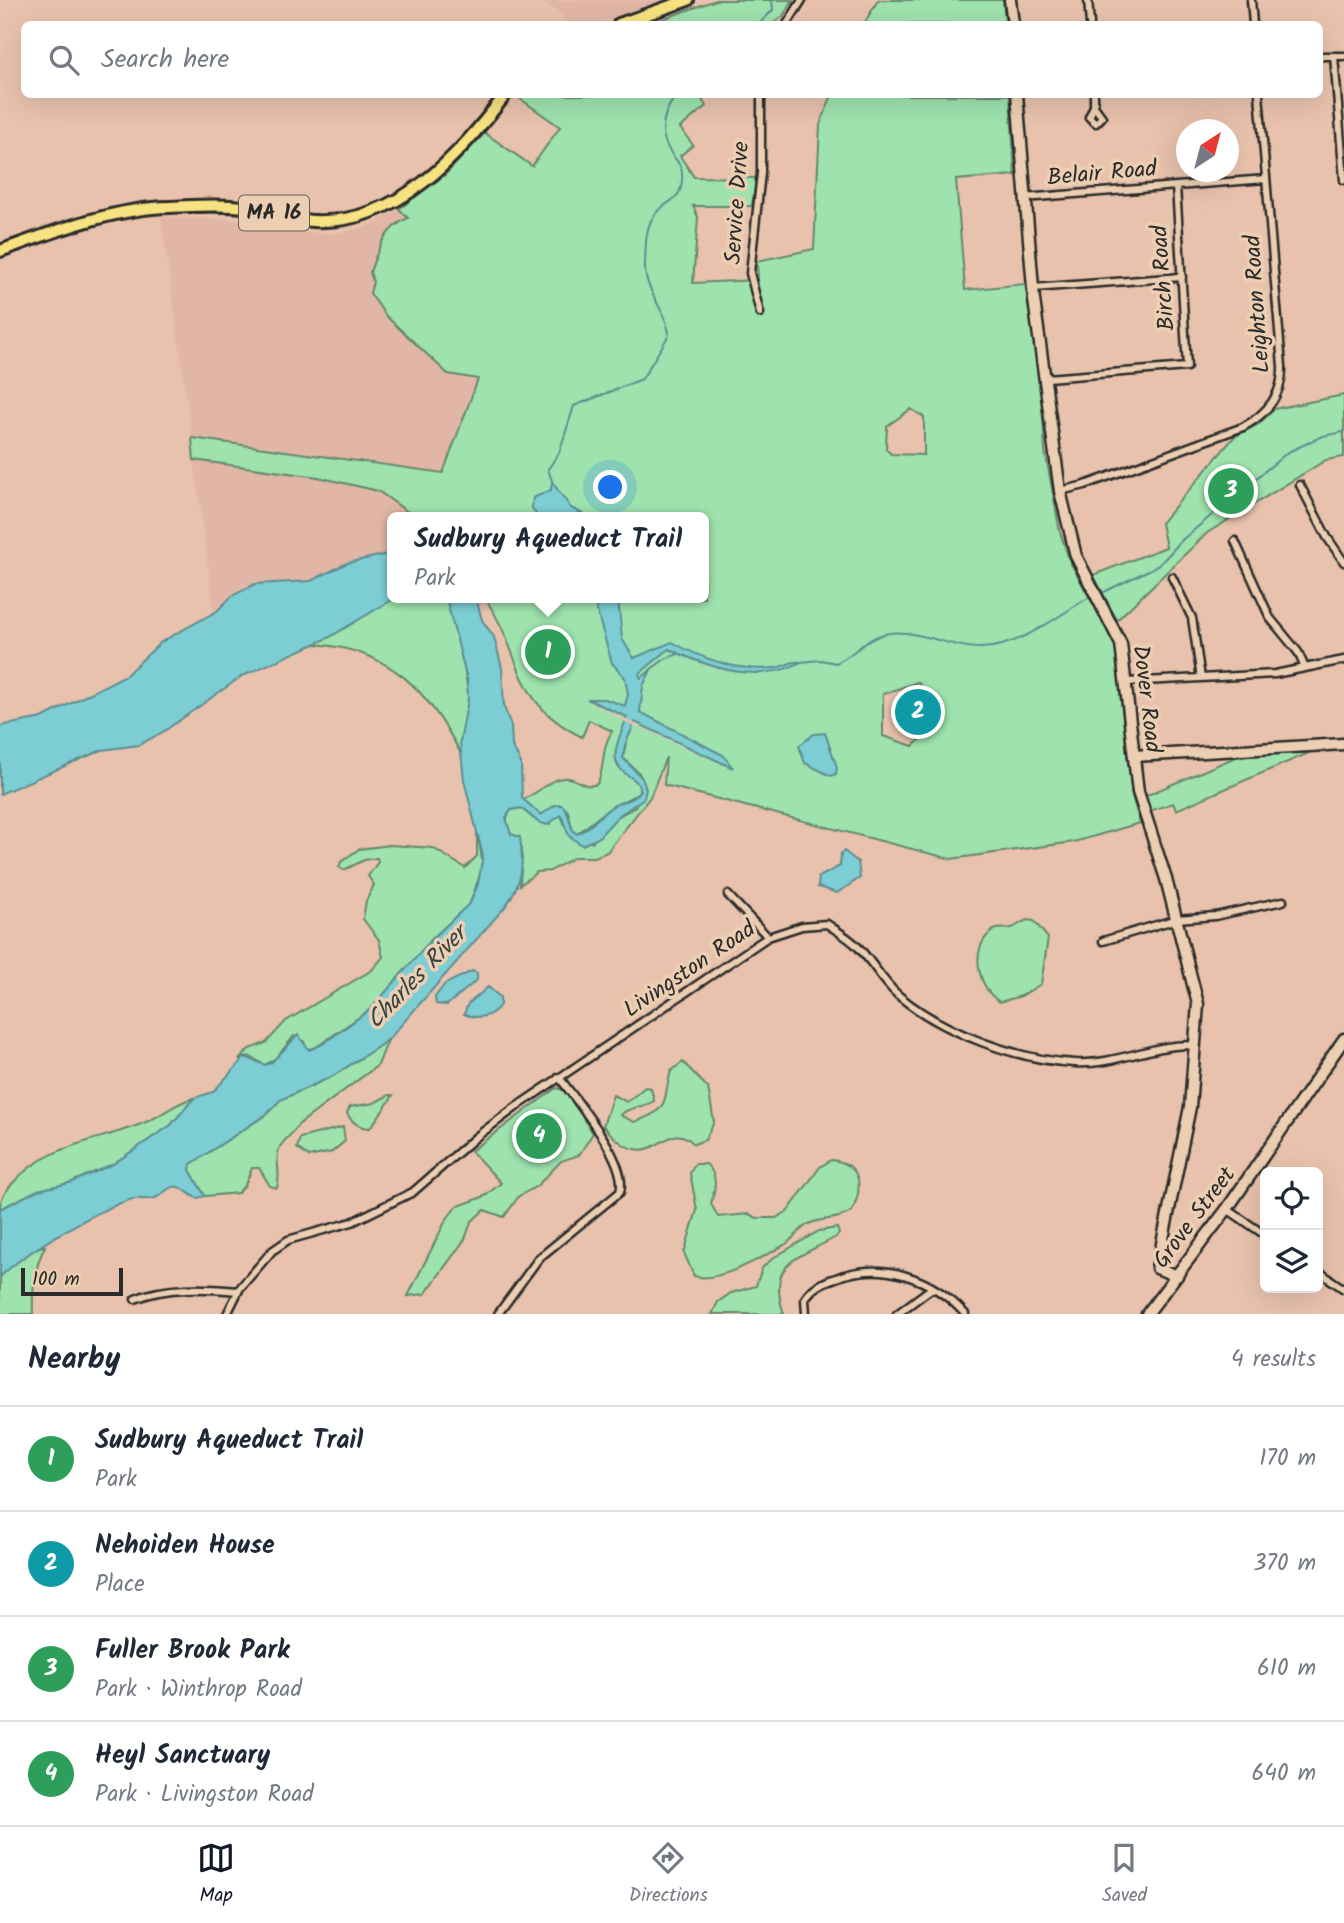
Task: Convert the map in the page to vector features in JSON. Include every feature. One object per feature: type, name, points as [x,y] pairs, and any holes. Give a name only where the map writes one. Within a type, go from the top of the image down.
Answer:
[{"type":"main road","points":[[628,21],[688,0]]},
{"type":"main road","name":"MA 16","points":[[0,251],[105,218],[147,208],[240,207],[312,221],[364,215],[393,202],[438,170],[469,140],[503,98]]},
{"type":"street","points":[[788,21],[802,0]]},
{"type":"street","points":[[1010,0],[1012,20]]},
{"type":"street","points":[[1012,20],[1016,0]]},
{"type":"street","points":[[1088,0],[1090,21]]},
{"type":"street","points":[[1251,0],[1253,21]]},
{"type":"street","points":[[1323,56],[1344,56]]},
{"type":"street","points":[[1334,56],[1344,180]]},
{"type":"street","name":"Service Drive","points":[[760,313],[751,285],[750,265],[761,173],[761,98]]},
{"type":"street","name":"Dover Road","points":[[1017,98],[1033,288],[1060,491],[1074,550],[1119,638],[1139,795],[1197,995],[1196,1046],[1184,1140],[1157,1268],[1177,1276]]},
{"type":"street","points":[[1094,98],[1094,106]]},
{"type":"street","name":"Leighton Road","points":[[1060,491],[1085,485],[1243,427],[1260,416],[1282,383],[1259,98]]},
{"type":"street","name":"Belair Road","points":[[1024,198],[1266,179]]},
{"type":"street","name":"Birch Road","points":[[1047,378],[1188,367],[1176,186]]},
{"type":"street","points":[[1033,288],[1182,277]]},
{"type":"street","points":[[1300,485],[1327,537],[1344,562]]},
{"type":"street","points":[[1235,541],[1270,618],[1298,652],[1305,668]]},
{"type":"street","points":[[1172,577],[1192,618],[1201,678]]},
{"type":"street","points":[[1126,682],[1275,674],[1344,660]]},
{"type":"street","points":[[1134,756],[1344,744]]},
{"type":"street","points":[[728,895],[768,937]]},
{"type":"street","points":[[1103,941],[1177,919],[1221,915],[1283,901]]},
{"type":"street","name":"Livingston Road","points":[[227,1314],[238,1291],[272,1251],[288,1240],[352,1222],[413,1192],[476,1137],[559,1077],[768,937],[802,926],[827,924],[858,946],[897,994],[914,1007],[998,1048],[1029,1058],[1066,1063],[1101,1063],[1181,1045],[1196,1046]]},
{"type":"street","name":"Grove Street","points":[[1147,1314],[1227,1209],[1344,1040]]},
{"type":"street","points":[[498,1314],[539,1258],[620,1192],[622,1184],[616,1160],[559,1077]]},
{"type":"street","points":[[1227,1209],[1260,1232]]},
{"type":"street","points":[[806,1314],[804,1305],[809,1292],[819,1284],[850,1273],[892,1272],[950,1298],[965,1314]]},
{"type":"street","points":[[1323,1274],[1344,1289]]},
{"type":"street","points":[[135,1299],[150,1293],[209,1288],[238,1291]]},
{"type":"street","points":[[897,1314],[932,1288]]},
{"type":"shaded area","points":[[538,0],[668,0],[608,21],[565,21],[562,14]]},
{"type":"shaded area","points":[[399,209],[505,311],[443,473],[192,438],[161,217],[244,220],[295,231],[331,234],[367,227]]},
{"type":"shaded area","points":[[194,460],[318,477],[378,491],[408,512],[387,512],[387,554],[373,556],[311,581],[255,584],[232,596],[214,612]]},
{"type":"green space","points":[[716,0],[793,0],[777,21],[657,21]]},
{"type":"green space","points":[[878,0],[1003,0],[1005,21],[866,21]]},
{"type":"green space","points":[[519,98],[701,98],[706,106],[680,128],[693,145],[680,156],[694,177],[756,178],[752,206],[693,206],[698,217],[693,283],[758,280],[757,261],[814,249],[820,125],[831,98],[1010,98],[1015,175],[956,180],[965,290],[1025,284],[1041,385],[1045,451],[1060,532],[1070,562],[1115,644],[1132,796],[1140,823],[1074,842],[951,859],[664,785],[666,757],[650,797],[607,852],[595,857],[575,857],[550,871],[537,872],[520,885],[522,848],[511,835],[507,825],[511,810],[521,808],[533,818],[550,824],[556,815],[561,815],[572,839],[592,842],[617,817],[635,807],[644,784],[639,773],[623,758],[627,738],[621,735],[616,760],[623,772],[638,785],[640,793],[611,807],[577,834],[573,832],[568,811],[559,804],[541,815],[522,799],[557,779],[568,778],[588,785],[597,784],[612,731],[589,720],[582,737],[559,723],[542,708],[530,693],[498,619],[488,603],[709,603],[709,512],[408,512],[378,491],[318,477],[194,460],[192,438],[443,473],[478,379],[448,374],[386,316],[370,293],[373,282],[370,272],[379,248],[388,234],[408,218],[399,209],[445,175],[485,133],[532,166],[560,127]],"holes":[[[911,409],[924,417],[924,455],[891,454],[886,449],[887,426]],[[918,682],[945,717],[913,746],[883,736],[883,694]]]},
{"type":"green space","points":[[1344,395],[1344,457],[1326,460],[1207,533],[1117,620],[1093,575],[1166,547],[1161,523],[1234,437],[1259,424],[1274,409]]},
{"type":"green space","points":[[387,603],[449,603],[468,696],[462,756],[436,712],[405,678],[365,655],[315,644]]},
{"type":"green space","points":[[1311,752],[1176,810],[1173,803],[1150,811],[1145,796],[1238,756]]},
{"type":"green space","points":[[477,830],[483,866],[470,903],[432,939],[372,1008],[315,1048],[306,1049],[304,1041],[294,1036],[276,1058],[265,1065],[249,1056],[239,1060],[249,1049],[266,1043],[286,1021],[372,970],[383,957],[379,940],[363,919],[366,901],[374,885],[368,876],[378,862],[377,858],[364,860],[344,870],[339,867],[341,862],[359,849],[390,845],[433,848],[465,868],[477,856]]},
{"type":"green space","points":[[1027,920],[1034,921],[1048,938],[1041,984],[1021,996],[1000,1002],[982,980],[978,960],[980,950],[993,931],[1012,928]]},
{"type":"green space","points":[[388,1040],[378,1065],[298,1125],[281,1145],[277,1188],[270,1186],[259,1168],[252,1168],[245,1185],[238,1193],[205,1196],[189,1169],[191,1164],[267,1114],[280,1100],[333,1076]]},
{"type":"green space","points":[[683,1062],[708,1088],[714,1122],[705,1140],[694,1144],[679,1135],[644,1150],[635,1149],[622,1143],[603,1126],[613,1095],[627,1102],[645,1087],[651,1088],[654,1101],[620,1115],[634,1122],[660,1109],[671,1071]]},
{"type":"green space","points":[[556,1088],[564,1090],[593,1133],[579,1155],[561,1161],[537,1186],[519,1196],[504,1217],[484,1210],[471,1222],[465,1239],[425,1294],[408,1296],[446,1220],[456,1207],[485,1196],[501,1183],[471,1151]]},
{"type":"green space","points":[[393,1095],[370,1128],[356,1124],[347,1113],[350,1107],[374,1103]]},
{"type":"green space","points":[[194,1098],[171,1125],[113,1164],[70,1183],[38,1190],[0,1209],[2,1199],[11,1185],[41,1160],[74,1145],[146,1122],[181,1102]]},
{"type":"green space","points":[[343,1127],[345,1141],[332,1152],[309,1157],[297,1148],[300,1138]]},
{"type":"green space","points":[[831,1160],[849,1166],[857,1177],[858,1193],[852,1211],[807,1225],[786,1244],[741,1268],[715,1276],[694,1276],[684,1253],[697,1210],[690,1173],[695,1164],[706,1164],[713,1173],[715,1188],[711,1204],[718,1217],[749,1214],[757,1218],[776,1218],[788,1211],[820,1167]]},
{"type":"green space","points":[[837,1228],[839,1234],[836,1237],[798,1257],[782,1273],[779,1297],[784,1314],[712,1314],[718,1302],[731,1293],[756,1286],[762,1268],[773,1258],[819,1231]]},
{"type":"green space","points":[[45,1246],[34,1279],[33,1314],[0,1314],[0,1277],[26,1254]]},
{"type":"water","points":[[552,482],[571,508],[579,512],[534,512],[533,498],[551,490]]},
{"type":"water","points":[[387,554],[387,603],[328,638],[242,676],[163,732],[139,745],[102,750],[0,794],[0,726],[42,718],[126,675],[161,642],[217,611],[232,596],[255,584],[311,581],[347,563]]},
{"type":"water","name":"Charles River","points":[[447,603],[477,603],[482,620],[494,637],[502,668],[504,707],[511,726],[512,746],[521,763],[522,798],[541,815],[555,805],[562,805],[577,834],[613,806],[632,798],[641,790],[637,782],[620,769],[616,762],[616,747],[627,717],[587,699],[605,699],[625,706],[628,694],[625,678],[612,663],[594,603],[618,603],[622,639],[634,658],[672,642],[708,659],[735,666],[761,669],[801,662],[785,669],[752,673],[718,668],[669,649],[639,674],[641,678],[651,670],[643,686],[640,712],[723,755],[733,768],[635,722],[625,745],[623,758],[642,778],[646,789],[644,798],[617,817],[598,838],[582,845],[569,836],[561,815],[547,825],[538,822],[521,808],[511,810],[506,818],[511,834],[520,837],[522,857],[519,881],[511,898],[388,1040],[333,1076],[280,1100],[267,1114],[191,1164],[190,1170],[205,1196],[197,1198],[173,1187],[155,1198],[132,1199],[114,1206],[42,1245],[0,1277],[0,1209],[38,1190],[70,1183],[113,1164],[171,1125],[194,1098],[213,1092],[245,1057],[265,1065],[271,1063],[298,1035],[309,1050],[323,1044],[372,1008],[432,939],[470,903],[478,884],[483,856],[464,780],[460,742],[468,699],[467,679]]},
{"type":"water","points":[[825,733],[837,767],[836,774],[831,776],[805,763],[799,746],[814,734]]},
{"type":"water","points":[[844,851],[858,862],[860,878],[837,893],[818,887],[819,877],[840,866],[841,853]]},
{"type":"water","points":[[472,971],[477,973],[477,980],[447,1005],[436,1004],[435,997],[445,984]]},
{"type":"water","points":[[488,987],[500,997],[497,1009],[484,1016],[464,1014],[468,1004]]},
{"type":"pier","points":[[583,699],[735,771],[637,726],[636,728]]},
{"type":"waterway","points":[[762,21],[773,10],[772,0]]},
{"type":"waterway","points":[[553,484],[548,469],[559,453],[574,406],[642,379],[669,335],[665,318],[645,274],[645,252],[652,219],[676,197],[681,188],[682,170],[663,134],[666,113],[675,98]]},
{"type":"waterway","points":[[1102,593],[1159,565],[1183,539],[1288,452],[1323,436],[1344,432]]},
{"type":"waterway","points":[[801,662],[821,660],[836,663],[876,637],[888,633],[914,634],[968,647],[995,646],[1024,637],[1088,598]]},
{"type":"waterway","points":[[650,670],[665,659],[678,654]]},
{"type":"place","name":"Fuller Brook Park","points":[[1231,491]]},
{"type":"place","name":"Sudbury Aqueduct Trail","points":[[548,652]]},
{"type":"place","name":"Nehoiden House","points":[[918,712]]},
{"type":"place","name":"Heyl Sanctuary","points":[[539,1136]]}]
